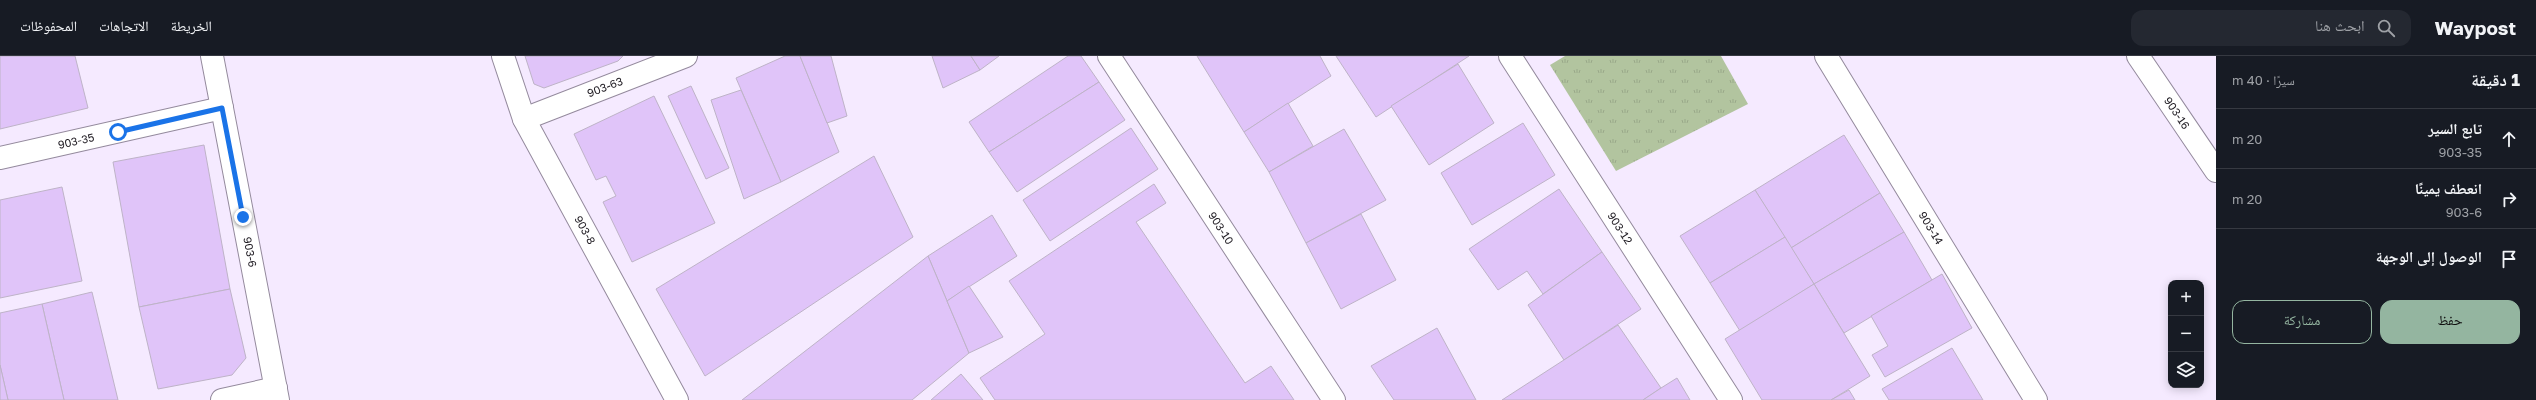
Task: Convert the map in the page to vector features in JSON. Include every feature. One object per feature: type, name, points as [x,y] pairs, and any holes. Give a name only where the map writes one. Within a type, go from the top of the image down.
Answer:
[{"type":"street","name":"903-6","points":[[212,56],[277,394]]},
{"type":"street","name":"903-8","points":[[503,56],[524,119],[677,400]]},
{"type":"street","name":"903-63","points":[[524,119],[686,56]]},
{"type":"street","name":"903-10","points":[[1109,56],[1334,400]]},
{"type":"street","name":"903-12","points":[[1510,56],[1731,400]]},
{"type":"street","name":"903-14","points":[[1826,56],[2036,400]]},
{"type":"street","name":"903-16","points":[[2138,56],[2216,171]]},
{"type":"street","name":"903-35","points":[[0,158],[222,108]]},
{"type":"street","points":[[222,400],[277,394]]},
{"type":"green space","points":[[1565,56],[1721,56],[1748,104],[1616,171],[1550,65]]},
{"type":"building","points":[[0,56],[75,56],[88,108],[0,129]]},
{"type":"building","points":[[525,56],[623,56],[618,61],[544,88],[534,84]]},
{"type":"building","points":[[785,56],[800,56],[839,152],[781,182],[736,78]]},
{"type":"building","points":[[800,56],[831,56],[847,116],[827,123]]},
{"type":"building","points":[[932,56],[971,56],[980,70],[943,88]]},
{"type":"building","points":[[971,56],[999,56],[980,70]]},
{"type":"building","points":[[1068,56],[1081,56],[1099,82],[989,152],[969,122]]},
{"type":"building","points":[[1197,56],[1320,56],[1331,76],[1244,132]]},
{"type":"building","points":[[1336,56],[1469,56],[1376,117]]},
{"type":"building","points":[[1458,64],[1494,123],[1429,165],[1391,106]]},
{"type":"building","points":[[1099,82],[1125,120],[1017,192],[989,152]]},
{"type":"building","points":[[691,86],[729,168],[706,179],[668,96]]},
{"type":"building","points":[[741,90],[781,182],[744,199],[711,100]]},
{"type":"building","points":[[654,96],[715,223],[632,262],[603,202],[616,196],[606,176],[596,180],[574,134]]},
{"type":"building","points":[[1288,103],[1313,146],[1269,172],[1244,132]]},
{"type":"building","points":[[1523,123],[1555,175],[1472,225],[1441,173]]},
{"type":"building","points":[[1131,128],[1158,169],[1050,241],[1023,200]]},
{"type":"building","points":[[1344,129],[1386,200],[1306,243],[1269,172]]},
{"type":"building","points":[[1844,135],[1880,193],[1791,248],[1755,190]]},
{"type":"building","points":[[204,145],[230,289],[139,307],[113,162]]},
{"type":"building","points":[[874,156],[913,237],[705,376],[656,289]]},
{"type":"building","points":[[1154,184],[1166,203],[1136,222],[1245,383],[1271,366],[1294,400],[995,400],[980,378],[1045,334],[1009,281]]},
{"type":"building","points":[[62,187],[82,281],[0,298],[0,200]]},
{"type":"building","points":[[1559,189],[1602,252],[1543,294],[1527,271],[1498,290],[1469,249]]},
{"type":"building","points":[[1755,190],[1785,237],[1710,283],[1680,236]]},
{"type":"building","points":[[1880,193],[1904,232],[1814,284],[1791,248]]},
{"type":"building","points":[[1361,214],[1396,280],[1341,309],[1306,243]]},
{"type":"building","points":[[992,215],[1017,256],[947,301],[928,256]]},
{"type":"building","points":[[1904,232],[1932,280],[1844,333],[1814,284]]},
{"type":"building","points":[[1785,237],[1814,284],[1740,331],[1710,283]]},
{"type":"building","points":[[1602,252],[1641,309],[1564,360],[1528,305]]},
{"type":"building","points":[[928,256],[969,353],[912,400],[742,400]]},
{"type":"building","points":[[1942,274],[1972,328],[1885,377],[1872,355],[1888,346],[1871,316]]},
{"type":"building","points":[[1814,284],[1870,376],[1831,400],[1762,400],[1725,339]]},
{"type":"building","points":[[969,286],[1003,337],[969,353],[947,301]]},
{"type":"building","points":[[230,289],[246,358],[232,375],[158,389],[139,307]]},
{"type":"building","points":[[92,292],[118,400],[64,400],[42,304]]},
{"type":"building","points":[[42,304],[64,400],[8,400],[0,365],[0,313]]},
{"type":"building","points":[[1618,325],[1661,388],[1643,400],[1502,400]]},
{"type":"building","points":[[1437,328],[1476,400],[1394,400],[1371,366]]},
{"type":"building","points":[[1952,348],[1983,400],[1889,400],[1882,389]]},
{"type":"building","points":[[0,365],[8,400],[0,400]]},
{"type":"building","points":[[961,374],[983,400],[931,400]]},
{"type":"building","points":[[1677,378],[1690,400],[1643,400],[1661,388]]},
{"type":"building","points":[[1849,390],[1855,400],[1831,400]]},
{"type":"route","points":[[118,132],[222,108],[243,217]]}]
